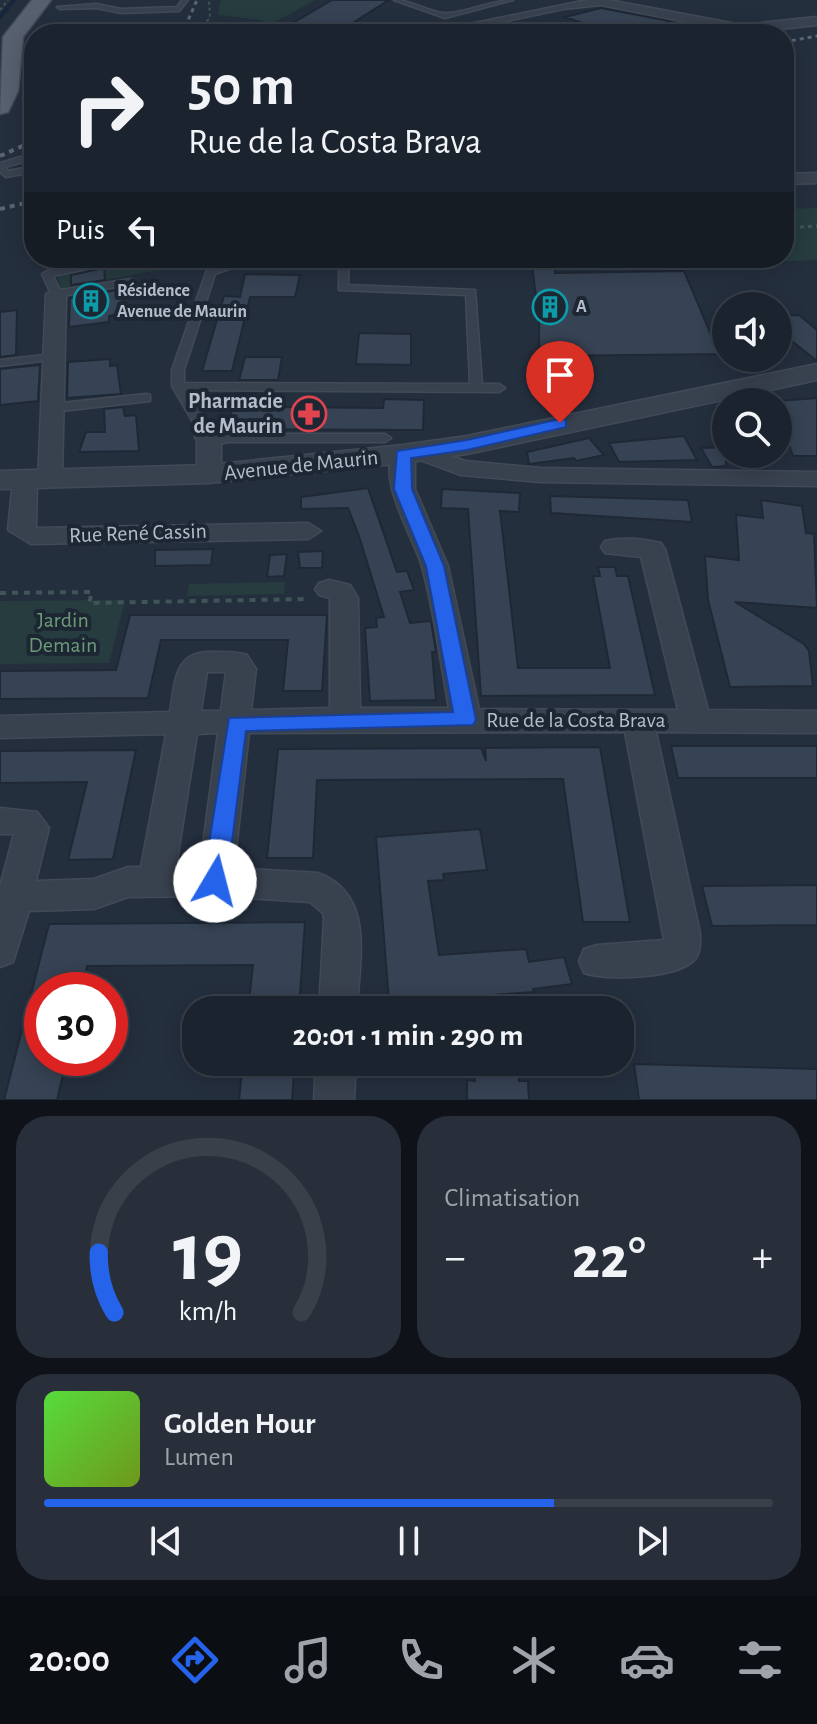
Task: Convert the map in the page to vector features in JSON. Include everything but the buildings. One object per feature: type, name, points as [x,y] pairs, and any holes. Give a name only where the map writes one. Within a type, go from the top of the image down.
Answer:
[{"type":"main road","points":[[28,24],[51,3]]},
{"type":"main road","points":[[0,107],[7,91],[13,37],[24,27]]},
{"type":"street","points":[[476,24],[563,6],[601,2],[716,24]]},
{"type":"street","points":[[789,24],[817,21]]},
{"type":"street","points":[[794,179],[817,178]]},
{"type":"street","points":[[25,480],[52,408],[56,294]]},
{"type":"street","name":"Avenue de Maurin","points":[[25,480],[209,474],[403,448],[467,445],[817,372]]},
{"type":"street","name":"Avenue de Maurin","points":[[206,436],[209,474]]},
{"type":"street","points":[[467,445],[493,470]]},
{"type":"street","points":[[466,720],[435,566],[403,489],[403,448],[461,468],[540,475],[817,479]]},
{"type":"street","name":"Rue René Cassin","points":[[25,480],[21,530],[31,536],[308,531]]},
{"type":"street","points":[[614,547],[652,549],[696,721]]},
{"type":"street","points":[[337,593],[345,719]]},
{"type":"street","points":[[156,882],[193,667],[198,662],[237,662],[241,669],[237,723],[215,881]]},
{"type":"street","name":"Rue de la Costa Brava","points":[[0,727],[345,719],[817,722]]},
{"type":"street","points":[[597,961],[670,957],[682,948],[682,933],[638,721]]},
{"type":"street","points":[[0,821],[25,821],[32,828],[0,951]]},
{"type":"street","points":[[15,896],[94,894],[128,882],[215,881],[318,888],[339,906],[342,920],[339,996]]},
{"type":"street","points":[[334,1100],[335,1076]]},
{"type":"lane","points":[[51,3],[121,11],[179,9],[185,0]]},
{"type":"lane","points":[[397,0],[445,16],[510,0]]},
{"type":"lane","points":[[24,159],[0,166],[3,175],[24,171]]},
{"type":"lane","points":[[76,268],[47,274],[56,294],[131,282]]},
{"type":"lane","points":[[222,268],[211,272],[178,370],[178,386],[206,436],[403,448]]},
{"type":"lane","points":[[344,268],[343,288],[471,292],[476,388]]},
{"type":"lane","points":[[0,363],[53,357]]},
{"type":"lane","points":[[178,386],[499,388]]},
{"type":"lane","points":[[52,408],[146,398]]},
{"type":"path","points":[[0,10],[8,0]]},
{"type":"path","points":[[204,24],[210,18],[209,0]]},
{"type":"path","points":[[794,227],[817,226]]},
{"type":"path","points":[[0,593],[92,592],[89,603],[337,593]]},
{"type":"green space","points":[[221,0],[315,0],[272,24],[218,15]]},
{"type":"green space","points":[[817,208],[817,260],[794,261],[794,209]]},
{"type":"green space","points":[[100,268],[170,268],[61,288],[57,274]]},
{"type":"green space","points":[[285,582],[284,594],[187,596],[189,584]]},
{"type":"green space","name":"Jardin Demain","points":[[125,600],[109,663],[0,664],[0,601]]},
{"type":"waterway","points":[[0,17],[14,0]]},
{"type":"railway","points":[[186,24],[197,0]]},
{"type":"railway","points":[[794,40],[817,36]]},
{"type":"railway","points":[[0,156],[24,145]]},
{"type":"railway","points":[[0,209],[24,203]]},
{"type":"place","name":"Résidence Avenue de Maurin","points":[[91,301]]},
{"type":"place","name":"A","points":[[550,307]]},
{"type":"place","name":"Pharmacie de Maurin","points":[[309,414]]},
{"type":"route","points":[[215,881],[237,723],[345,719],[466,720],[435,566],[403,489],[403,454],[467,445],[560,423]]}]
